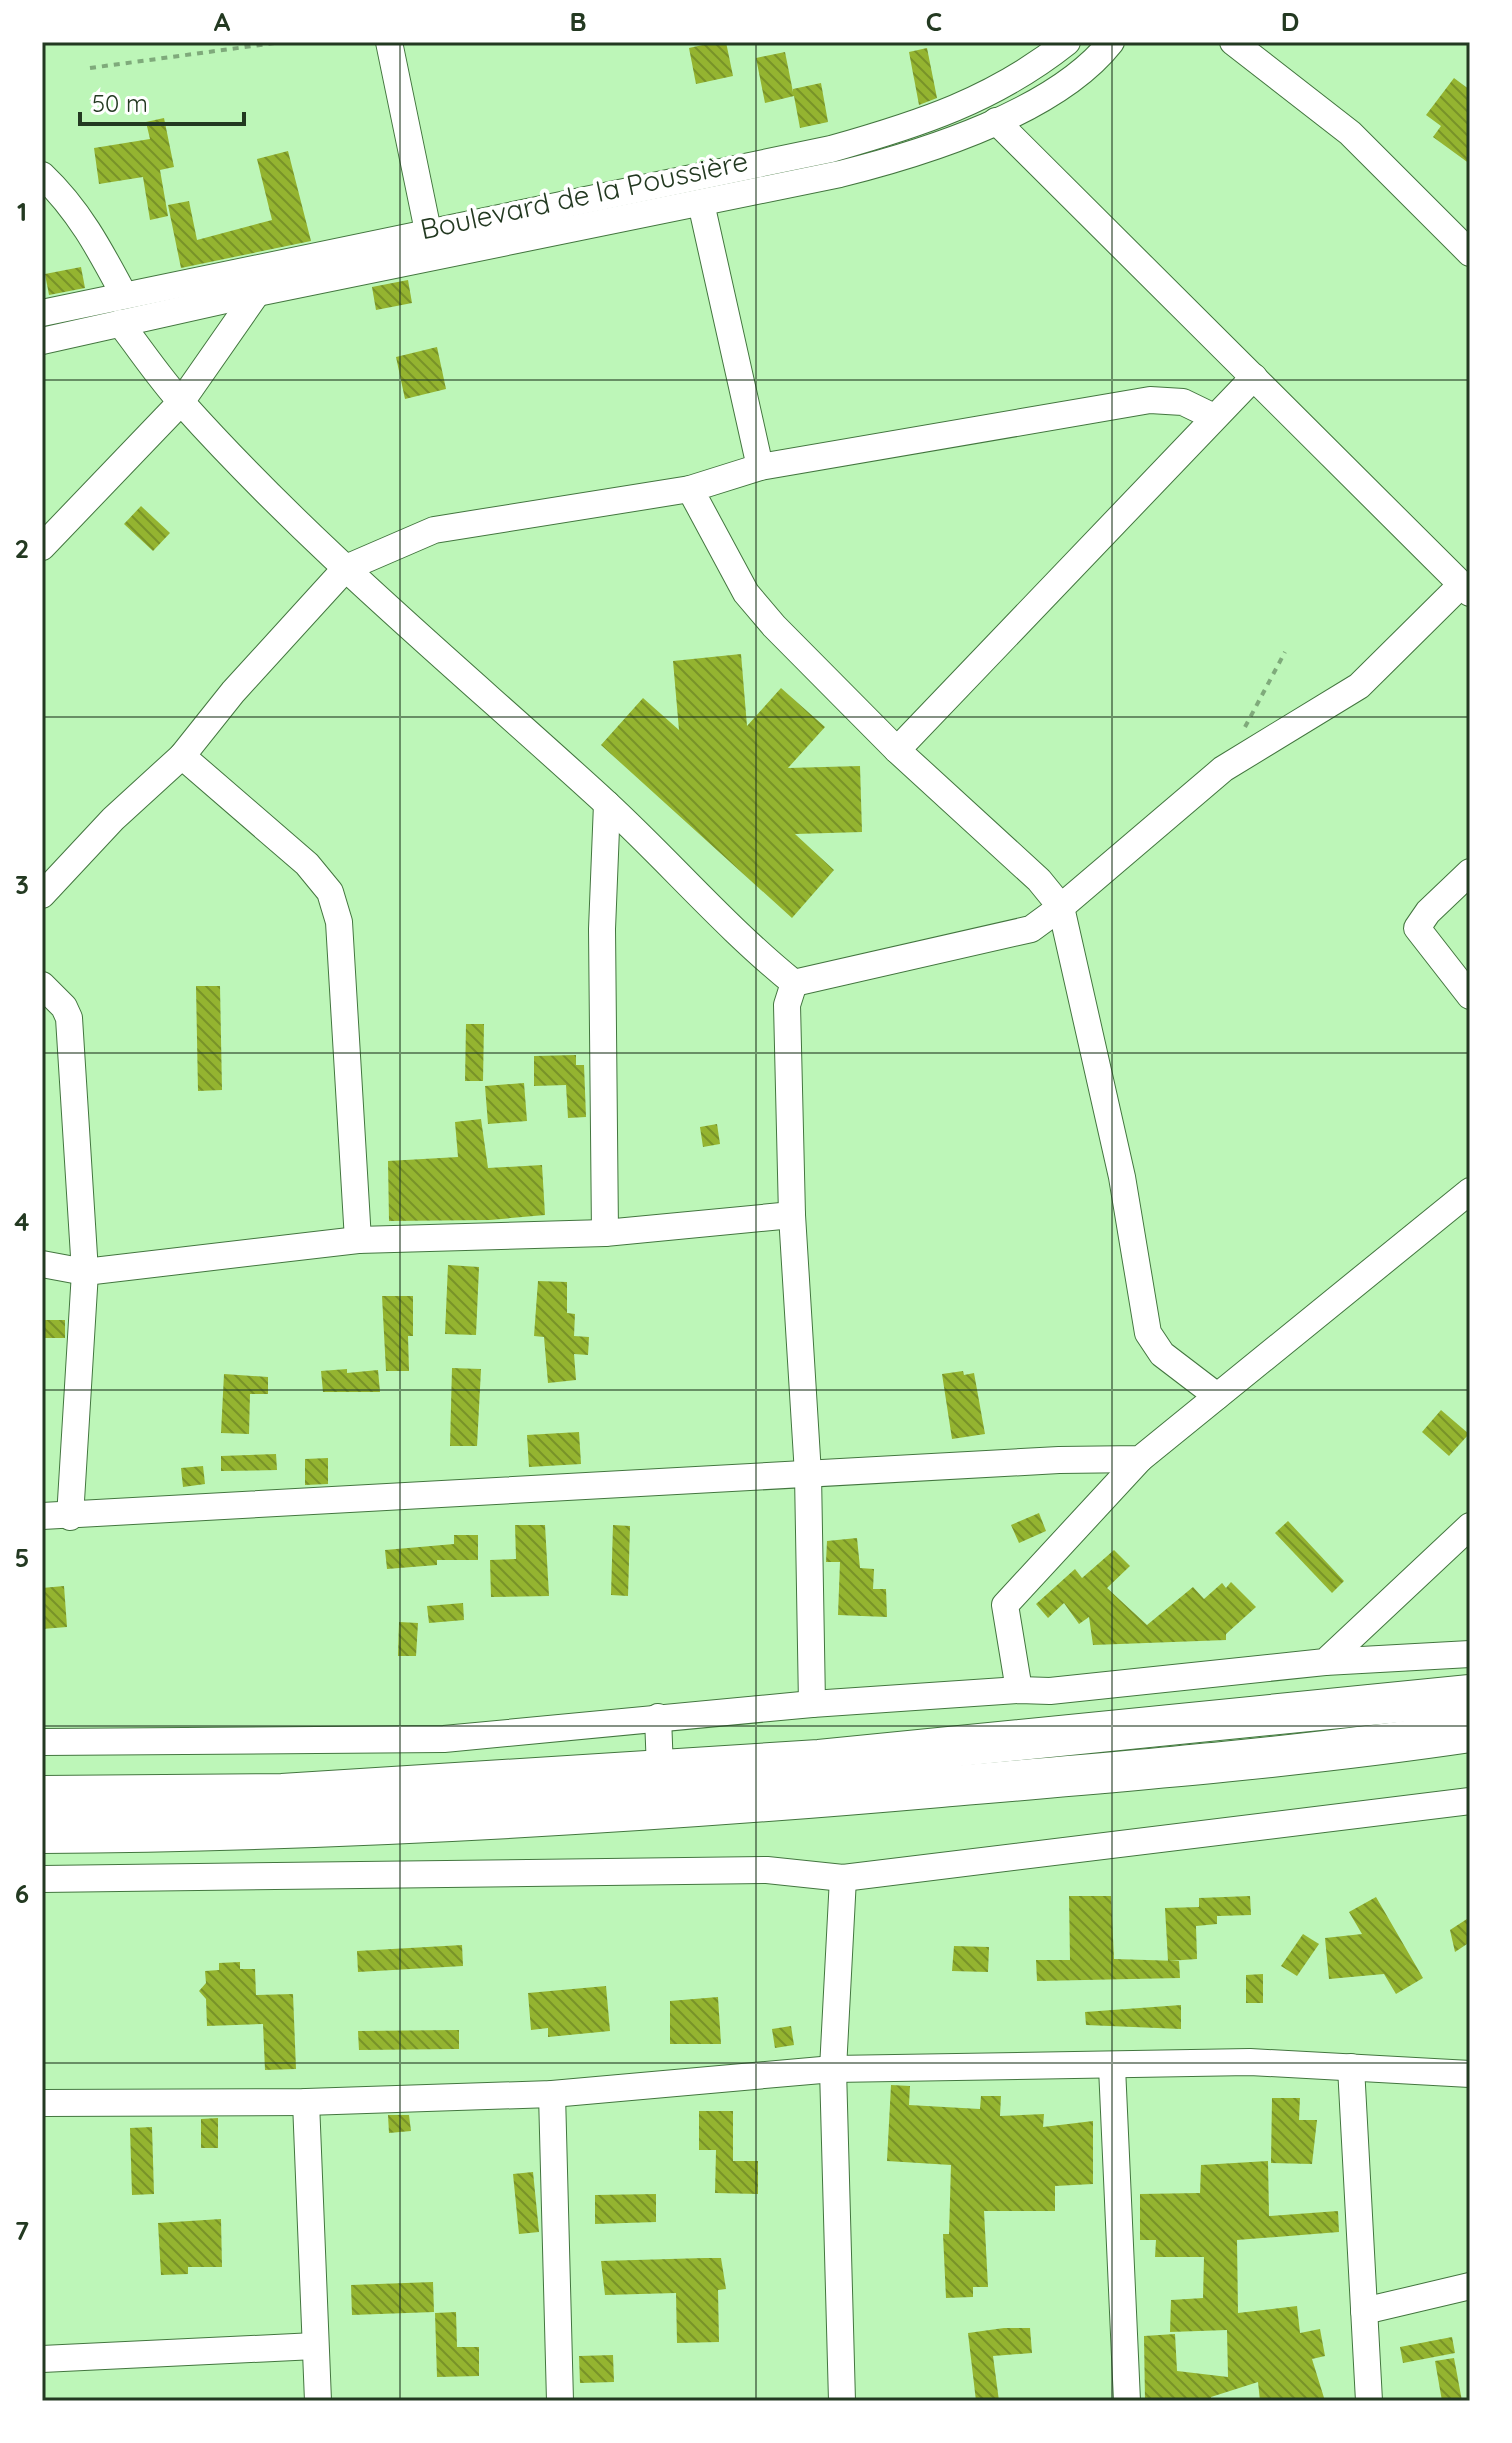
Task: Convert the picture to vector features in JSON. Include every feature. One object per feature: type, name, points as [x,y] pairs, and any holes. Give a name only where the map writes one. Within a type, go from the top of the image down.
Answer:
[{"type":"main road","points":[[42,1796],[282,1794],[819,1760],[1470,1695]]},
{"type":"main road","points":[[42,1833],[291,1828],[680,1808],[1172,1767],[1470,1732]]},
{"type":"street","points":[[389,42],[428,231]]},
{"type":"street","name":"Boulevard de la Poussière","points":[[42,313],[831,149],[913,126],[987,96],[1067,42]]},
{"type":"street","name":"Boulevard de la Poussière","points":[[42,341],[257,293],[701,203],[918,154],[996,121],[1060,86],[1111,42]]},
{"type":"street","points":[[1233,42],[1350,133],[1470,253]]},
{"type":"street","points":[[794,983],[1021,933],[1061,907],[1223,769],[1359,686],[1466,589],[996,121]]},
{"type":"street","points":[[42,175],[67,198],[92,234],[124,295]]},
{"type":"street","points":[[701,203],[760,467]]},
{"type":"street","points":[[42,547],[181,402],[257,293]]},
{"type":"street","points":[[120,323],[181,402],[276,503],[434,652],[607,804],[694,892],[794,983]]},
{"type":"street","points":[[897,750],[1254,377]]},
{"type":"street","points":[[42,895],[113,819],[182,756],[233,692],[346,568],[434,530],[690,489],[760,467],[1150,400],[1183,402],[1214,417]]},
{"type":"street","points":[[690,489],[746,593],[822,677],[1039,880],[1061,907],[1122,1177],[1148,1333],[1162,1354],[1217,1396]]},
{"type":"street","points":[[182,756],[307,864],[330,892],[339,922],[358,1240]]},
{"type":"street","points":[[605,1233],[602,929],[607,804]]},
{"type":"street","points":[[1470,872],[1428,912],[1417,928],[1470,996]]},
{"type":"street","points":[[794,983],[787,1005],[792,1215],[808,1474],[812,1704]]},
{"type":"street","points":[[42,985],[64,1007],[69,1018],[85,1272],[70,1517]]},
{"type":"street","points":[[1019,1690],[1005,1605],[1140,1459],[1470,1191]]},
{"type":"street","points":[[42,1264],[85,1272],[358,1240],[605,1233],[792,1215]]},
{"type":"street","points":[[42,1516],[70,1517],[808,1474],[1140,1459]]},
{"type":"street","points":[[1325,1662],[1470,1526]]},
{"type":"street","points":[[42,1742],[444,1739],[812,1704],[1019,1690],[1050,1691],[1325,1662],[1470,1654]]},
{"type":"street","points":[[658,1717],[660,1770]]},
{"type":"street","points":[[42,1879],[767,1870],[843,1878],[1470,1801]]},
{"type":"street","points":[[842,2401],[833,2069],[843,1878]]},
{"type":"street","points":[[42,2103],[306,2102],[552,2094],[833,2069],[1112,2067],[1250,2062],[1470,2074]]},
{"type":"street","points":[[1112,2067],[1127,2401]]},
{"type":"street","points":[[1351,2067],[1369,2401]]},
{"type":"street","points":[[552,2094],[560,2401]]},
{"type":"street","points":[[306,2102],[318,2401]]},
{"type":"street","points":[[1364,2311],[1470,2286]]},
{"type":"street","points":[[42,2359],[315,2346]]},
{"type":"path","points":[[90,68],[282,42]]},
{"type":"path","points":[[1244,730],[1285,652]]},
{"type":"building","points":[[726,42],[733,76],[696,84],[689,48]]},
{"type":"building","points":[[927,48],[937,98],[919,105],[909,52]]},
{"type":"building","points":[[785,52],[793,92],[793,89],[821,83],[828,122],[800,128],[794,96],[765,103],[756,58]]},
{"type":"building","points":[[1454,78],[1470,90],[1470,164],[1433,137],[1441,126],[1426,115]]},
{"type":"building","points":[[164,118],[174,167],[160,170],[168,216],[150,220],[143,177],[99,184],[94,148],[150,139],[146,122]]},
{"type":"building","points":[[288,151],[311,241],[181,268],[168,205],[189,201],[197,240],[272,220],[257,159]]},
{"type":"building","points":[[81,267],[85,288],[49,295],[45,274]]},
{"type":"building","points":[[408,280],[412,303],[376,310],[372,287]]},
{"type":"building","points":[[437,347],[446,389],[405,399],[396,357]]},
{"type":"building","points":[[141,506],[170,533],[153,551],[124,524]]},
{"type":"building","points":[[741,654],[747,726],[781,688],[825,727],[788,768],[860,766],[862,832],[795,834],[834,870],[792,918],[601,745],[643,698],[679,730],[673,661]]},
{"type":"building","points":[[196,986],[220,986],[222,1090],[198,1091]]},
{"type":"building","points":[[466,1024],[484,1024],[483,1081],[465,1081]]},
{"type":"building","points":[[576,1055],[576,1065],[584,1065],[586,1117],[568,1118],[566,1085],[534,1086],[534,1056]]},
{"type":"building","points":[[524,1083],[527,1121],[488,1124],[485,1086]]},
{"type":"building","points":[[481,1119],[488,1168],[542,1165],[545,1215],[490,1220],[389,1221],[388,1161],[458,1157],[455,1122]]},
{"type":"building","points":[[717,1124],[720,1144],[703,1147],[700,1127]]},
{"type":"building","points":[[448,1265],[479,1267],[476,1335],[445,1334]]},
{"type":"building","points":[[538,1281],[567,1282],[567,1313],[575,1314],[574,1336],[589,1337],[588,1355],[574,1354],[576,1380],[548,1383],[544,1337],[534,1336]]},
{"type":"building","points":[[382,1296],[413,1296],[413,1336],[408,1336],[409,1371],[386,1371]]},
{"type":"building","points":[[42,1320],[65,1320],[65,1338],[42,1338]]},
{"type":"building","points":[[452,1368],[481,1369],[477,1446],[450,1446]]},
{"type":"building","points":[[347,1369],[347,1373],[378,1370],[380,1392],[323,1392],[321,1371]]},
{"type":"building","points":[[963,1371],[964,1375],[974,1373],[985,1434],[952,1439],[942,1374]]},
{"type":"building","points":[[224,1374],[268,1377],[268,1394],[250,1394],[249,1434],[221,1433]]},
{"type":"building","points":[[1441,1410],[1469,1434],[1449,1456],[1422,1432]]},
{"type":"building","points":[[579,1432],[581,1464],[529,1467],[527,1435]]},
{"type":"building","points":[[276,1454],[277,1470],[221,1471],[221,1456]]},
{"type":"building","points":[[328,1458],[328,1484],[305,1485],[305,1459]]},
{"type":"building","points":[[203,1466],[205,1484],[183,1487],[181,1468]]},
{"type":"building","points":[[1039,1513],[1046,1531],[1019,1543],[1011,1525]]},
{"type":"building","points":[[1288,1521],[1344,1581],[1332,1593],[1275,1533]]},
{"type":"building","points":[[515,1525],[545,1525],[549,1596],[491,1597],[490,1560],[516,1559]]},
{"type":"building","points":[[613,1525],[630,1526],[628,1596],[611,1595]]},
{"type":"building","points":[[454,1535],[478,1535],[478,1560],[437,1560],[437,1565],[387,1569],[385,1550],[454,1544]]},
{"type":"building","points":[[857,1538],[860,1568],[874,1569],[873,1589],[886,1589],[887,1617],[838,1615],[840,1562],[826,1562],[827,1541]]},
{"type":"building","points":[[1114,1550],[1130,1566],[1107,1588],[1147,1625],[1193,1587],[1204,1599],[1222,1583],[1226,1588],[1231,1582],[1256,1607],[1226,1634],[1226,1640],[1093,1645],[1089,1617],[1079,1624],[1064,1603],[1048,1618],[1036,1604],[1075,1569],[1082,1578]]},
{"type":"building","points":[[64,1586],[67,1627],[42,1629],[42,1588]]},
{"type":"building","points":[[463,1603],[464,1620],[429,1623],[427,1606]]},
{"type":"building","points":[[399,1622],[418,1623],[416,1656],[398,1656]]},
{"type":"building","points":[[1069,1896],[1111,1896],[1114,1959],[1179,1961],[1180,1978],[1037,1981],[1036,1960],[1070,1960]]},
{"type":"building","points":[[1250,1896],[1251,1915],[1217,1916],[1217,1924],[1196,1926],[1197,1959],[1168,1961],[1165,1908],[1199,1907],[1199,1898]]},
{"type":"building","points":[[1376,1897],[1423,1978],[1396,1994],[1384,1974],[1329,1979],[1325,1938],[1362,1934],[1349,1912]]},
{"type":"building","points":[[1470,1917],[1470,1942],[1455,1952],[1450,1930]]},
{"type":"building","points":[[1303,1934],[1319,1944],[1297,1976],[1281,1966]]},
{"type":"building","points":[[462,1945],[463,1966],[358,1972],[357,1951]]},
{"type":"building","points":[[954,1946],[989,1947],[988,1972],[952,1971]]},
{"type":"building","points":[[240,1962],[240,1969],[255,1969],[256,1995],[293,1994],[296,2069],[265,2070],[263,2024],[207,2026],[206,1999],[199,1991],[206,1983],[205,1971],[219,1970],[219,1963]]},
{"type":"building","points":[[1263,1974],[1263,2003],[1246,2003],[1246,1975]]},
{"type":"building","points":[[606,1986],[610,2031],[548,2037],[548,2028],[531,2030],[528,1993]]},
{"type":"building","points":[[718,1997],[721,2044],[670,2044],[670,2001]]},
{"type":"building","points":[[1181,2005],[1181,2029],[1086,2025],[1085,2012]]},
{"type":"building","points":[[791,2026],[794,2045],[775,2048],[772,2029]]},
{"type":"building","points":[[459,2030],[459,2049],[359,2050],[358,2031]]},
{"type":"building","points":[[891,2085],[910,2086],[909,2105],[980,2109],[981,2096],[1001,2096],[1000,2116],[1044,2114],[1043,2127],[1093,2121],[1093,2184],[1055,2186],[1055,2211],[984,2211],[988,2287],[973,2287],[973,2297],[946,2298],[943,2234],[949,2234],[951,2165],[887,2161]]},
{"type":"building","points":[[1272,2098],[1300,2098],[1299,2120],[1317,2120],[1312,2164],[1271,2163]]},
{"type":"building","points":[[699,2111],[733,2111],[733,2161],[758,2161],[758,2194],[715,2193],[716,2150],[699,2150]]},
{"type":"building","points":[[388,2115],[409,2115],[411,2131],[389,2133]]},
{"type":"building","points":[[218,2118],[218,2148],[201,2148],[201,2119]]},
{"type":"building","points":[[152,2127],[154,2194],[132,2195],[130,2128]]},
{"type":"building","points":[[1268,2161],[1269,2216],[1338,2211],[1339,2232],[1237,2240],[1238,2313],[1297,2306],[1300,2333],[1320,2329],[1325,2356],[1312,2359],[1325,2401],[1260,2401],[1258,2382],[1211,2397],[1211,2401],[1145,2401],[1144,2336],[1175,2334],[1177,2371],[1228,2377],[1227,2330],[1170,2332],[1171,2300],[1203,2298],[1204,2257],[1155,2257],[1156,2240],[1140,2240],[1140,2194],[1200,2193],[1201,2165]]},
{"type":"building","points":[[533,2172],[539,2232],[519,2234],[513,2174]]},
{"type":"building","points":[[656,2194],[656,2222],[595,2224],[595,2195]]},
{"type":"building","points":[[221,2219],[222,2267],[188,2267],[188,2274],[161,2275],[158,2223]]},
{"type":"building","points":[[721,2258],[726,2289],[718,2290],[719,2342],[677,2343],[676,2293],[605,2295],[601,2261]]},
{"type":"building","points":[[433,2282],[434,2312],[352,2315],[351,2285]]},
{"type":"building","points":[[456,2312],[457,2347],[479,2347],[479,2376],[437,2377],[435,2313]]},
{"type":"building","points":[[1030,2328],[1032,2353],[993,2356],[999,2401],[976,2401],[968,2333]]},
{"type":"building","points":[[1452,2337],[1455,2353],[1403,2363],[1400,2347]]},
{"type":"building","points":[[613,2355],[614,2382],[580,2383],[579,2356]]},
{"type":"building","points":[[1454,2358],[1462,2401],[1442,2401],[1435,2361]]}]
